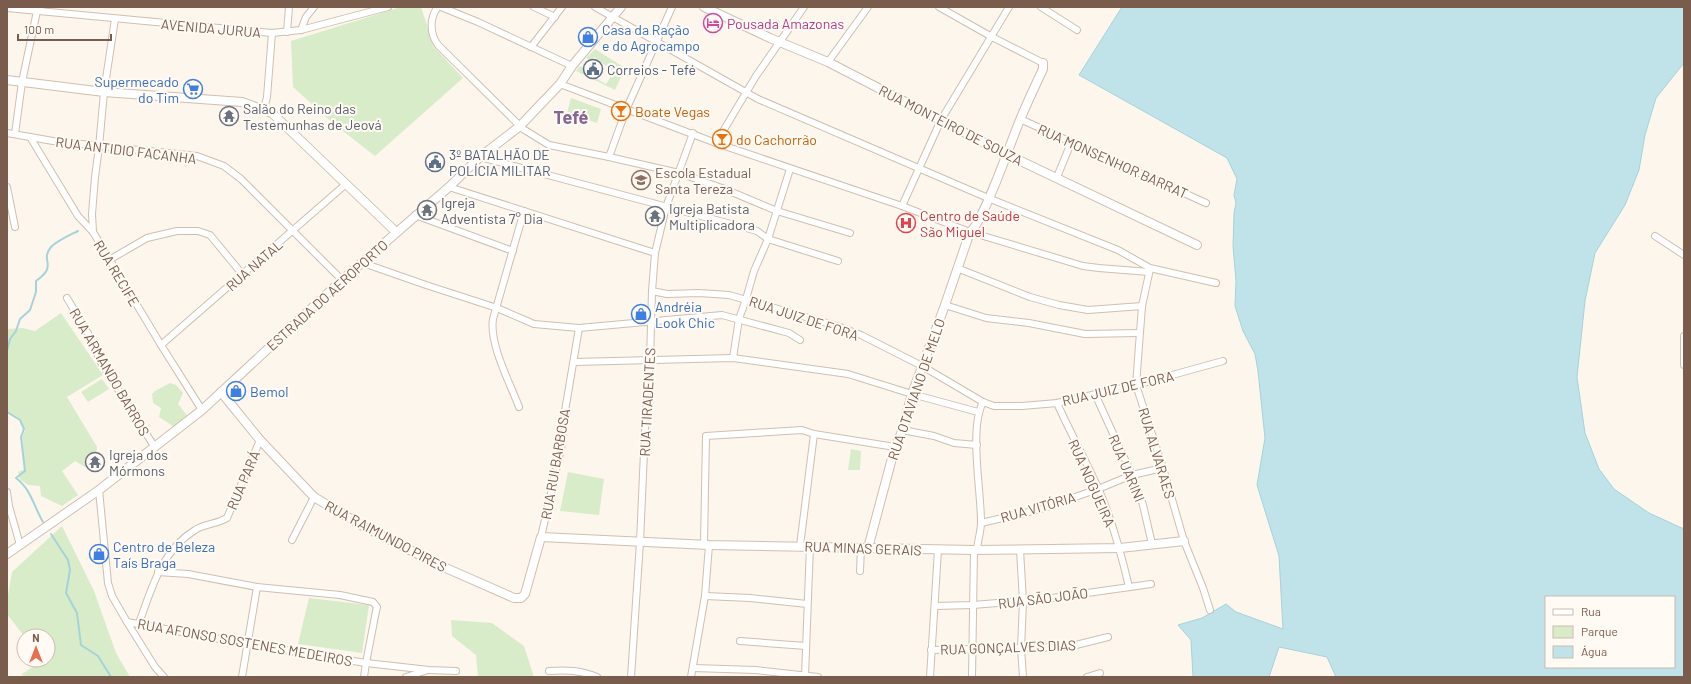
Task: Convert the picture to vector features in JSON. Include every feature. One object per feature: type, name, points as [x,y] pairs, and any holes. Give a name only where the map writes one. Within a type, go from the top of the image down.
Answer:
[{"type":"street","points":[[287,32],[289,7]]},
{"type":"street","points":[[301,30],[306,17],[314,7]]},
{"type":"street","name":"AVENIDA JURUA","points":[[7,8],[39,9],[115,19],[272,33],[301,30],[388,7]]},
{"type":"street","points":[[572,66],[478,22],[439,7],[434,15],[431,31],[434,41],[520,126],[532,136],[549,145],[609,156],[679,173],[722,188],[777,211],[850,233]]},
{"type":"street","points":[[534,7],[555,17]]},
{"type":"street","points":[[531,47],[562,7]]},
{"type":"street","points":[[595,7],[758,99],[988,198],[1118,250],[1150,270]]},
{"type":"street","name":"ESTRADA DO AEROPORTO","points":[[7,554],[99,490],[202,410],[342,280],[449,187],[480,157],[520,126],[560,84],[572,66],[621,7]]},
{"type":"street","points":[[609,156],[626,110],[672,7]]},
{"type":"street","name":"RUA MONTEIRO DE SOUZA","points":[[704,7],[828,62],[1006,154],[1197,245]]},
{"type":"street","points":[[716,143],[747,92],[804,7]]},
{"type":"street","points":[[828,62],[868,7]]},
{"type":"street","points":[[939,7],[992,37],[1043,63]]},
{"type":"street","points":[[902,206],[941,120],[1009,7]]},
{"type":"street","points":[[1040,7],[1077,30]]},
{"type":"street","points":[[15,134],[22,82],[39,9]]},
{"type":"street","points":[[93,232],[92,214],[104,92],[115,19]]},
{"type":"street","points":[[264,109],[267,97],[272,33]]},
{"type":"street","name":"RUA OTAVIANO DE MELO","points":[[864,548],[912,394],[970,232],[974,229],[988,198],[1020,119],[1043,69],[1043,63]]},
{"type":"street","points":[[7,80],[104,92],[242,102],[264,109],[272,113],[396,232]]},
{"type":"street","points":[[560,84],[716,143],[902,206],[970,232],[1083,266],[1150,270],[1216,283]]},
{"type":"street","name":"RUA MONSENHOR BARRAT","points":[[1020,119],[1206,203]]},
{"type":"street","name":"RUA ANTIDIO FACANHA","points":[[7,133],[99,147],[197,156],[224,166],[241,179],[342,280]]},
{"type":"street","name":"RUA TIRADENTES","points":[[633,677],[650,360],[650,322],[655,253],[666,207],[693,134]]},
{"type":"street","name":"RUA RECIFE","points":[[30,137],[78,216],[93,232],[202,410]]},
{"type":"street","points":[[1057,177],[1071,143]]},
{"type":"street","points":[[480,157],[757,231],[768,239],[838,261]]},
{"type":"street","points":[[733,358],[739,319],[754,271],[768,239],[790,169]]},
{"type":"street","name":"RUA NATAL","points":[[161,345],[293,232],[346,184]]},
{"type":"street","points":[[7,187],[15,227]]},
{"type":"street","points":[[449,187],[655,253]]},
{"type":"street","points":[[520,407],[493,337],[492,326],[524,211]]},
{"type":"street","points":[[415,215],[513,251]]},
{"type":"street","points":[[109,260],[147,238],[178,231],[198,230],[210,235],[243,275]]},
{"type":"street","points":[[1655,236],[1684,255]]},
{"type":"street","points":[[363,263],[497,308],[534,324],[579,328],[722,315],[790,333],[800,340]]},
{"type":"street","points":[[957,268],[1030,297],[1059,305],[1088,310],[1142,306]]},
{"type":"street","name":"RUA ALVARAES","points":[[1150,270],[1142,306],[1136,385],[1163,468],[1184,541],[1203,588],[1210,610]]},
{"type":"street","name":"RUA JUIZ DE FORA","points":[[652,291],[667,294],[699,293],[729,295],[836,326],[866,338],[922,366],[983,402],[994,406],[1022,406],[1057,403],[1136,385],[1223,361]]},
{"type":"street","name":"RUA ARMANDO BARROS","points":[[67,298],[89,336],[100,361],[154,446]]},
{"type":"street","points":[[945,305],[986,318],[1029,323],[1085,334],[1139,333]]},
{"type":"street","name":"RUA RUI BARBOSA","points":[[521,598],[525,594],[541,538],[562,444],[563,423],[579,328]]},
{"type":"street","points":[[1684,336],[1684,365]]},
{"type":"street","points":[[574,362],[733,358],[848,374],[912,394],[978,412]]},
{"type":"street","name":"RUA RAIMUNDO PIRES","points":[[221,392],[260,440],[314,497],[361,525],[432,561],[508,597],[521,598]]},
{"type":"street","name":"RUA UARINI","points":[[1095,394],[1132,475],[1143,505],[1152,544]]},
{"type":"street","points":[[972,677],[972,606],[976,550],[981,523],[977,445],[978,412],[983,402]]},
{"type":"street","name":"RUA NOGUEIRA","points":[[1057,403],[1071,436],[1098,489],[1120,548],[1129,587]]},
{"type":"street","points":[[691,677],[694,668],[705,596],[706,436],[802,430],[814,434],[895,447]]},
{"type":"street","points":[[902,430],[934,436],[954,443],[977,445]]},
{"type":"street","points":[[800,546],[814,434]]},
{"type":"street","name":"RUA PARÁ","points":[[139,624],[158,572],[167,556],[196,529],[227,518],[260,440]]},
{"type":"street","name":"RUA VITÓRIA","points":[[981,523],[1041,509],[1098,489],[1132,475],[1163,468]]},
{"type":"street","name":"RUA AFONSO SOSTENES MEDEIROS","points":[[99,490],[108,583],[112,596],[126,622],[247,644],[366,663],[429,670]]},
{"type":"street","points":[[7,492],[8,506],[20,545]]},
{"type":"street","points":[[292,540],[314,497]]},
{"type":"street","name":"RUA MINAS GERAIS","points":[[541,538],[938,550],[1120,548],[1184,541]]},
{"type":"street","points":[[804,676],[810,546]]},
{"type":"street","points":[[860,571],[864,548]]},
{"type":"street","points":[[930,677],[938,550]]},
{"type":"street","points":[[1020,550],[1023,601],[1021,648],[1023,677]]},
{"type":"street","points":[[158,572],[188,574],[257,587],[340,595],[369,600],[375,604],[376,607],[364,677]]},
{"type":"street","name":"RUA SÃO JOÃO","points":[[935,606],[972,606],[1023,601],[1151,584]]},
{"type":"street","points":[[242,677],[257,587]]},
{"type":"street","points":[[705,596],[750,598],[807,604]]},
{"type":"street","points":[[126,622],[155,667],[164,677]]},
{"type":"street","name":"RUA GONÇALVES DIAS","points":[[932,650],[1068,647],[1108,637]]},
{"type":"street","points":[[740,642],[806,646]]},
{"type":"street","points":[[694,668],[756,670],[818,677]]},
{"type":"street","points":[[406,677],[429,670],[456,671]]},
{"type":"street","points":[[550,671],[570,670],[584,672],[597,677]]},
{"type":"street","points":[[756,670],[757,677]]},
{"type":"street","points":[[1087,677],[1100,674]]},
{"type":"green space","points":[[401,7],[421,7],[434,47],[463,78],[375,156],[334,124],[293,87],[291,41]]},
{"type":"green space","points":[[595,49],[625,68],[615,90],[576,71],[580,66],[599,75],[597,79],[606,84],[614,72],[594,57],[591,60],[586,58]]},
{"type":"green space","points":[[571,98],[601,109],[597,123],[567,113]]},
{"type":"green space","points":[[61,313],[103,375],[67,397],[97,447],[96,458],[85,467],[75,461],[62,471],[78,495],[62,506],[41,496],[40,486],[28,485],[20,479],[18,472],[25,469],[22,437],[25,431],[21,420],[7,411],[7,329],[23,328],[35,331]]},
{"type":"green space","points":[[102,379],[109,389],[88,402],[81,392]]},
{"type":"green space","points":[[170,383],[176,385],[183,393],[178,404],[189,418],[173,426],[159,417],[161,408],[153,403],[152,394]]},
{"type":"green space","points":[[851,449],[861,451],[860,470],[848,470]]},
{"type":"green space","points":[[568,472],[604,479],[599,515],[560,511]]},
{"type":"green space","points":[[62,526],[94,591],[116,653],[130,677],[29,677],[21,675],[31,668],[56,668],[56,628],[18,628],[7,614],[7,601],[12,572]]},
{"type":"green space","points":[[309,598],[369,605],[362,653],[298,644]]},
{"type":"green space","points":[[451,620],[492,623],[524,646],[534,677],[478,677],[476,655],[452,636]]},
{"type":"water","points":[[1122,7],[1684,7],[1684,63],[1656,98],[1645,135],[1639,170],[1625,205],[1595,253],[1585,301],[1577,377],[1585,433],[1599,469],[1614,489],[1649,513],[1684,529],[1684,677],[1336,677],[1327,657],[1279,647],[1269,677],[1193,677],[1191,640],[1178,625],[1202,618],[1226,604],[1236,612],[1283,629],[1279,556],[1257,485],[1265,438],[1258,371],[1255,354],[1243,331],[1235,306],[1236,281],[1233,246],[1234,213],[1236,203],[1234,195],[1237,179],[1227,158],[1079,75]]},
{"type":"waterway","points":[[7,351],[10,339],[16,331],[20,319],[30,310],[36,292],[36,281],[43,276],[48,267],[48,252],[57,242],[78,231]]},
{"type":"waterway","points":[[7,412],[20,420],[24,429],[21,437],[25,471],[16,478],[29,493],[43,522]]},
{"type":"waterway","points":[[51,534],[68,560],[70,570],[66,593],[77,613],[81,645],[98,656],[111,677]]},
{"type":"place","name":"Pousada Amazonas","points":[[713,23]]},
{"type":"place","name":"Casa da Ração e do Agrocampo","points":[[588,37]]},
{"type":"place","name":"Correios - Tefé","points":[[593,69]]},
{"type":"place","name":"Supermecado do Tim","points":[[193,89]]},
{"type":"place","name":"Boate Vegas","points":[[621,111]]},
{"type":"place","name":"Salão do Reino das Testemunhas de Jeová","points":[[229,116]]},
{"type":"place","name":"do Cachorrão","points":[[722,139]]},
{"type":"place","name":"3º BATALHÃO DE POLÍCIA MILITAR","points":[[435,162]]},
{"type":"place","name":"Escola Estadual Santa Tereza","points":[[641,180]]},
{"type":"place","name":"Igreja Adventista 7° Dia","points":[[427,210]]},
{"type":"place","name":"Igreja Batista Multiplicadora","points":[[655,216]]},
{"type":"place","name":"Centro de Saúde São Miguel","points":[[906,223]]},
{"type":"place","name":"Andréia Look Chic","points":[[641,314]]},
{"type":"place","name":"Bemol","points":[[236,391]]},
{"type":"place","name":"Igreja dos Mórmons","points":[[95,462]]},
{"type":"place","name":"Centro de Beleza Taís Braga","points":[[99,554]]},
{"type":"district","name":"Tefé","points":[[571,117]]}]
